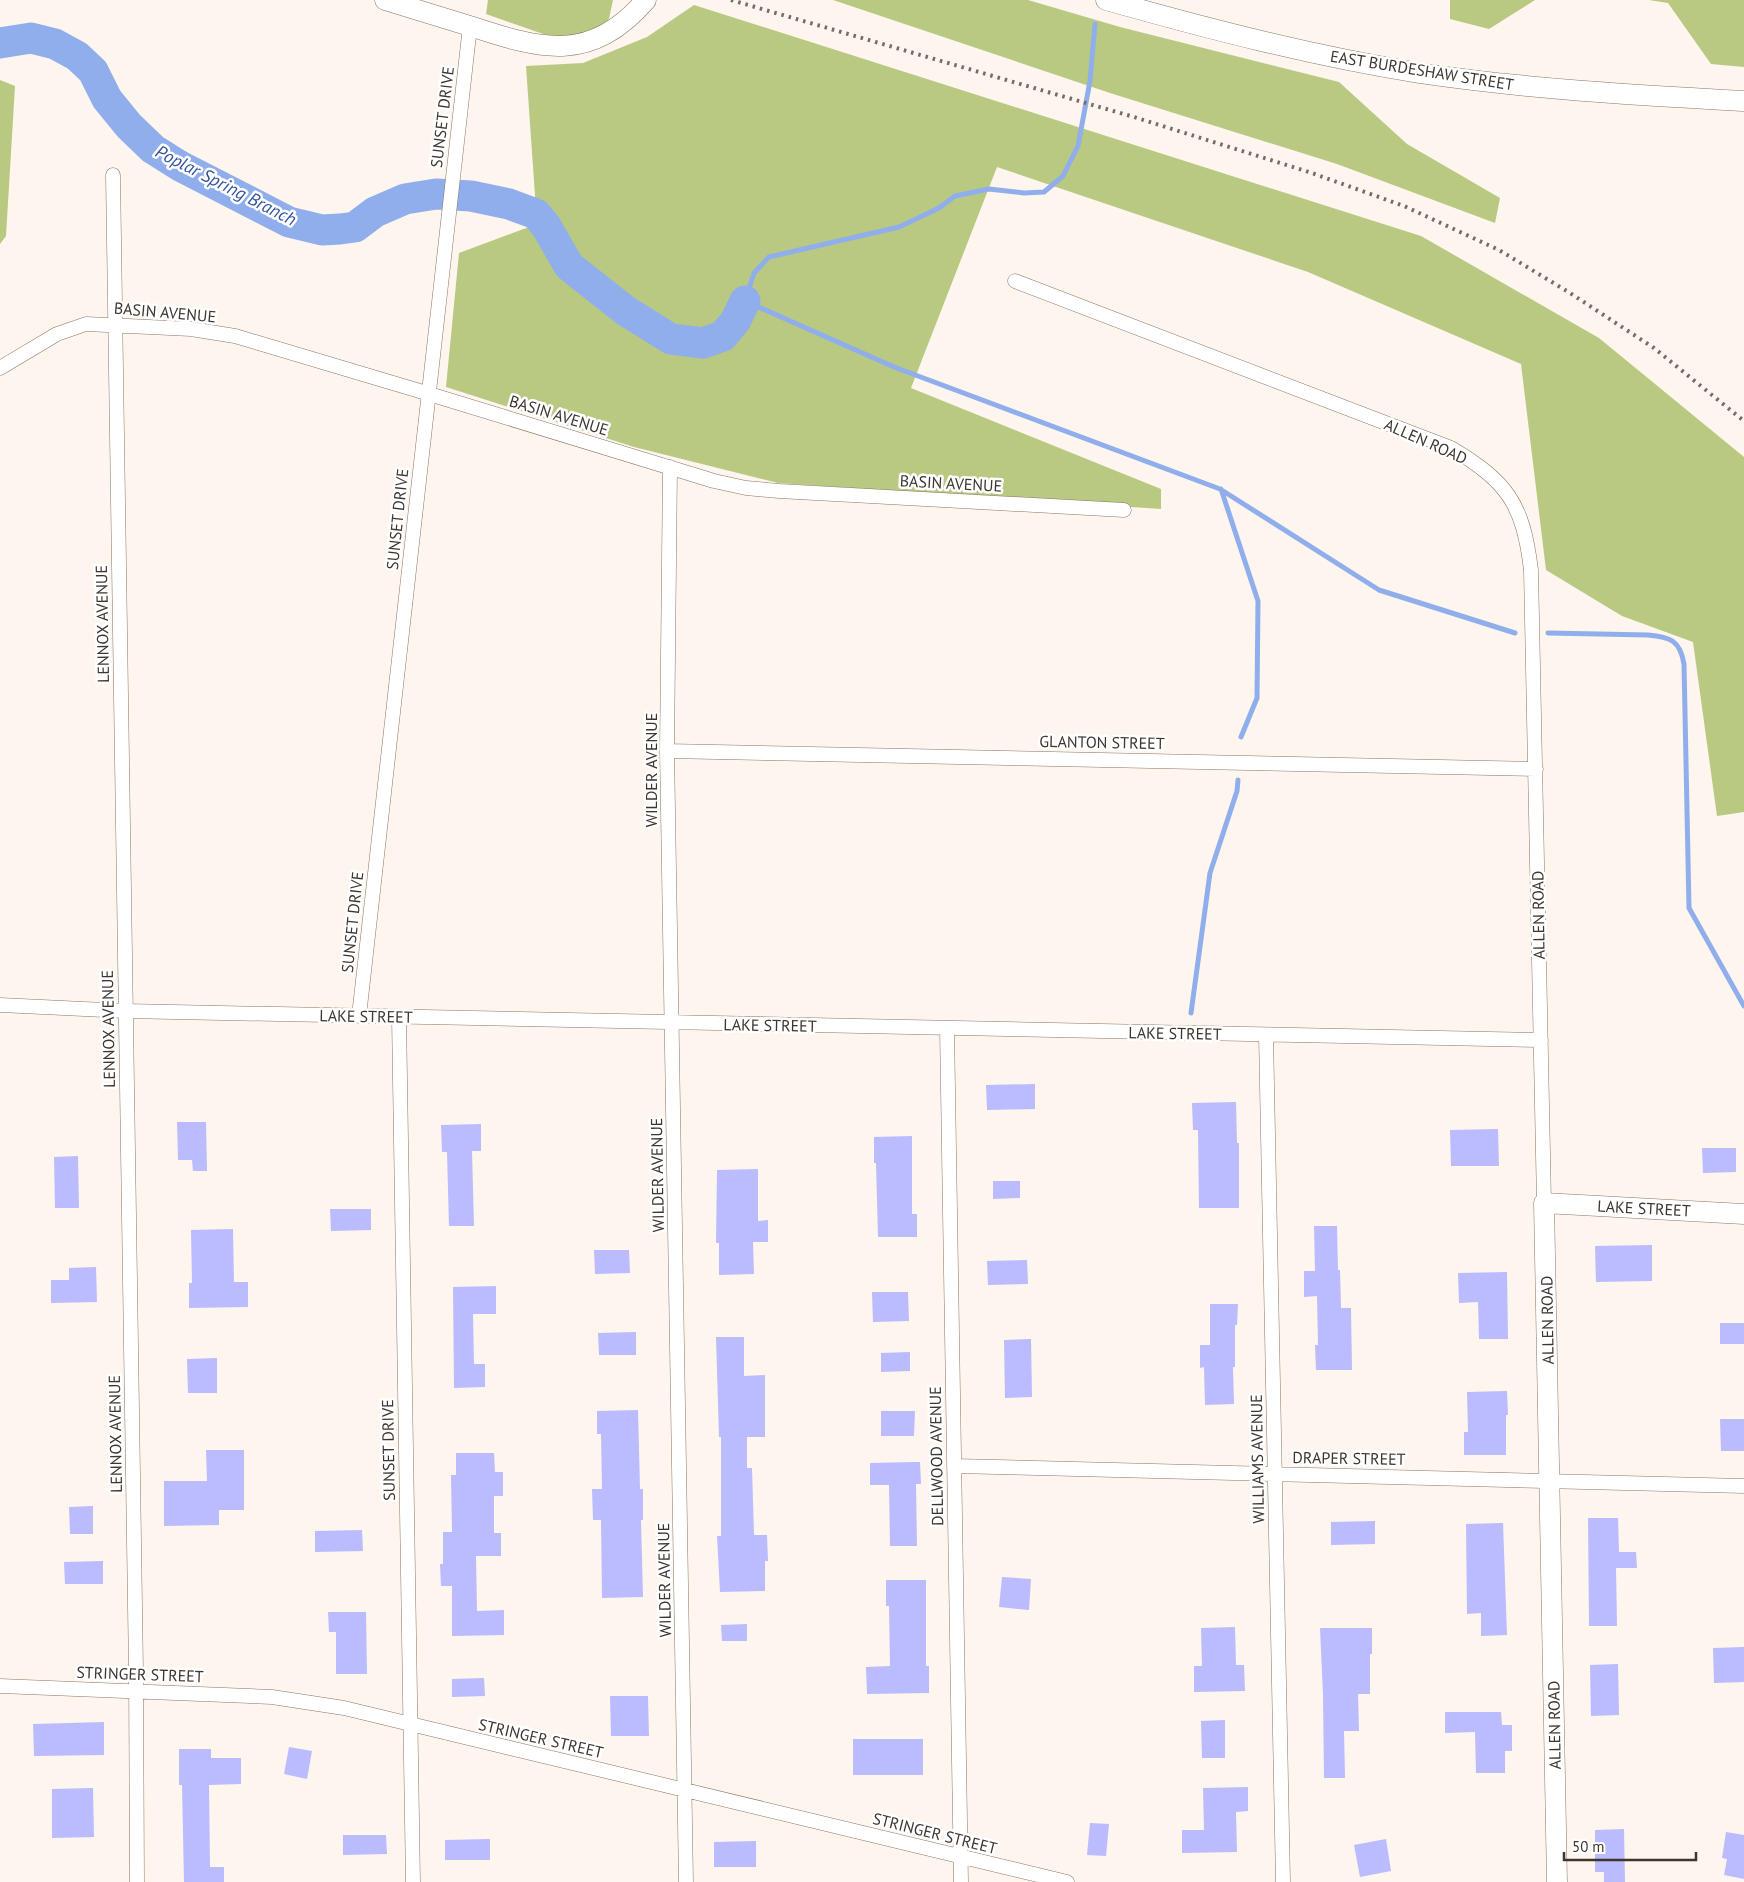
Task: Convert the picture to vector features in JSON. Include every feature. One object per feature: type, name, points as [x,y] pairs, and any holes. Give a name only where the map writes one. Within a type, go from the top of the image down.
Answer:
[{"type":"street","points":[[385,0],[530,44],[563,47],[591,40],[606,33],[625,20],[646,0]]},
{"type":"street","name":"EAST BURDESHAW STREET","points":[[1106,0],[1208,29],[1278,46],[1420,73],[1556,88],[1744,101]]},
{"type":"street","name":"SUNSET DRIVE","points":[[359,1016],[470,26]]},
{"type":"street","name":"LENNOX AVENUE","points":[[112,175],[136,1691],[137,1882]]},
{"type":"street","name":"ALLEN ROAD","points":[[1015,281],[1451,448],[1474,462],[1493,478],[1509,495],[1520,516],[1527,542],[1531,570],[1557,1882]]},
{"type":"street","name":"BASIN AVENUE","points":[[0,368],[57,334],[86,324],[192,329],[235,336],[714,481],[746,488],[1124,510]]},
{"type":"street","name":"WILDER AVENUE","points":[[670,467],[667,751],[686,1882]]},
{"type":"street","name":"GLANTON STREET","points":[[667,751],[1536,769]]},
{"type":"street","name":"LAKE STREET","points":[[0,1005],[126,1011],[1541,1040]]},
{"type":"street","name":"SUNSET DRIVE","points":[[399,1017],[413,1882]]},
{"type":"street","name":"DELLWOOD AVENUE","points":[[947,1028],[961,1882]]},
{"type":"street","name":"WILLIAMS AVENUE","points":[[1266,1035],[1283,1882]]},
{"type":"street","name":"LAKE STREET","points":[[1544,1202],[1744,1214]]},
{"type":"street","name":"DRAPER STREET","points":[[954,1466],[1744,1486]]},
{"type":"street","name":"STRINGER STREET","points":[[0,1686],[272,1697],[344,1708],[1066,1882]]},
{"type":"green space","points":[[488,0],[613,0],[608,23],[574,38],[546,35],[486,14]]},
{"type":"green space","points":[[833,0],[1028,0],[1120,27],[1339,82],[1407,144],[1500,198],[1495,223],[1337,164],[1110,93]]},
{"type":"green space","points":[[1450,0],[1535,0],[1489,29],[1450,19]]},
{"type":"green space","points":[[1649,0],[1744,0],[1744,67],[1711,64],[1668,3]]},
{"type":"green space","points":[[694,5],[1421,236],[1599,338],[1744,457],[1744,812],[1717,816],[1693,642],[1622,616],[1546,570],[1521,364],[1308,272],[997,167],[911,388],[1161,489],[1161,509],[778,483],[634,447],[446,387],[459,253],[537,224],[526,66],[583,63],[647,37]]},
{"type":"green space","points":[[0,80],[15,86],[6,236],[0,244]]},
{"type":"building","points":[[1035,1084],[1035,1109],[987,1110],[986,1085]]},
{"type":"building","points":[[1236,1102],[1237,1143],[1239,1143],[1239,1208],[1199,1208],[1198,1130],[1193,1130],[1192,1103]]},
{"type":"building","points":[[177,1122],[206,1122],[207,1171],[193,1171],[192,1160],[178,1160]]},
{"type":"building","points":[[481,1124],[481,1151],[472,1151],[474,1226],[449,1226],[447,1152],[442,1152],[441,1125]]},
{"type":"building","points":[[1498,1129],[1499,1166],[1451,1166],[1450,1130]]},
{"type":"building","points":[[912,1136],[912,1214],[917,1214],[917,1237],[878,1237],[874,1137]]},
{"type":"building","points":[[1702,1148],[1736,1148],[1736,1172],[1703,1173]]},
{"type":"building","points":[[78,1156],[79,1208],[55,1208],[54,1157]]},
{"type":"building","points":[[758,1169],[758,1221],[768,1220],[768,1242],[753,1242],[754,1274],[719,1275],[719,1243],[716,1243],[717,1170]]},
{"type":"building","points":[[993,1181],[1020,1181],[1020,1198],[993,1199]]},
{"type":"building","points":[[330,1209],[371,1209],[371,1230],[331,1231]]},
{"type":"building","points":[[1314,1226],[1337,1226],[1341,1308],[1351,1308],[1352,1370],[1316,1370],[1315,1345],[1318,1345],[1317,1296],[1304,1297],[1304,1271],[1315,1271]]},
{"type":"building","points":[[233,1229],[234,1282],[248,1282],[248,1307],[189,1308],[189,1283],[192,1283],[191,1230]]},
{"type":"building","points":[[1652,1245],[1652,1281],[1596,1282],[1595,1246]]},
{"type":"building","points":[[594,1250],[629,1250],[630,1273],[595,1274]]},
{"type":"building","points":[[1027,1260],[1028,1284],[988,1285],[987,1261]]},
{"type":"building","points":[[96,1267],[97,1302],[51,1303],[51,1280],[69,1280],[69,1268]]},
{"type":"building","points":[[1507,1272],[1508,1339],[1479,1339],[1478,1302],[1459,1303],[1458,1273]]},
{"type":"building","points":[[496,1286],[496,1314],[473,1314],[474,1364],[485,1364],[485,1387],[454,1388],[453,1287]]},
{"type":"building","points":[[872,1292],[908,1292],[909,1321],[873,1322]]},
{"type":"building","points":[[1210,1304],[1238,1304],[1237,1325],[1235,1325],[1235,1367],[1233,1367],[1234,1404],[1205,1405],[1204,1367],[1200,1368],[1200,1345],[1210,1345]]},
{"type":"building","points":[[1720,1323],[1744,1323],[1744,1344],[1720,1344]]},
{"type":"building","points":[[636,1332],[636,1355],[599,1355],[598,1333]]},
{"type":"building","points":[[716,1337],[744,1337],[744,1376],[765,1375],[765,1437],[747,1437],[747,1468],[752,1468],[754,1535],[767,1535],[768,1561],[765,1561],[765,1591],[720,1592],[717,1536],[721,1536],[721,1437],[719,1437]]},
{"type":"building","points":[[1031,1339],[1032,1397],[1005,1398],[1004,1340]]},
{"type":"building","points":[[910,1352],[910,1371],[881,1372],[881,1353]]},
{"type":"building","points":[[217,1358],[217,1393],[188,1393],[187,1359]]},
{"type":"building","points":[[1507,1391],[1506,1455],[1464,1455],[1464,1432],[1468,1432],[1467,1392]]},
{"type":"building","points":[[638,1410],[640,1489],[643,1489],[643,1520],[641,1520],[643,1597],[602,1598],[601,1520],[593,1520],[592,1489],[602,1489],[601,1434],[597,1434],[597,1411]]},
{"type":"building","points":[[881,1411],[915,1411],[914,1436],[881,1436]]},
{"type":"building","points":[[1720,1419],[1744,1419],[1744,1451],[1721,1451]]},
{"type":"building","points":[[206,1450],[244,1450],[244,1510],[219,1510],[219,1525],[164,1526],[164,1481],[207,1481]]},
{"type":"building","points":[[456,1453],[494,1453],[495,1472],[503,1472],[503,1496],[494,1496],[494,1533],[501,1533],[501,1556],[476,1556],[477,1611],[504,1610],[504,1635],[452,1636],[452,1586],[441,1586],[440,1564],[443,1564],[443,1532],[452,1532],[451,1475],[456,1475]]},
{"type":"building","points":[[920,1462],[921,1484],[916,1484],[917,1546],[890,1546],[889,1485],[870,1485],[870,1463]]},
{"type":"building","points":[[93,1506],[93,1534],[70,1534],[69,1507]]},
{"type":"building","points":[[1588,1518],[1618,1518],[1619,1552],[1636,1552],[1637,1568],[1616,1568],[1617,1626],[1589,1626]]},
{"type":"building","points":[[1375,1521],[1375,1544],[1331,1545],[1331,1522]]},
{"type":"building","points":[[1503,1523],[1507,1635],[1481,1636],[1481,1613],[1467,1614],[1466,1524]]},
{"type":"building","points":[[362,1530],[363,1551],[315,1552],[315,1531]]},
{"type":"building","points":[[103,1561],[103,1584],[65,1584],[64,1562]]},
{"type":"building","points":[[1002,1577],[1031,1579],[1029,1610],[999,1607]]},
{"type":"building","points":[[886,1580],[926,1580],[926,1666],[929,1666],[929,1693],[867,1694],[866,1667],[890,1666],[889,1606],[886,1606]]},
{"type":"building","points":[[328,1612],[366,1612],[367,1674],[336,1674],[336,1632],[329,1632]]},
{"type":"building","points":[[747,1624],[747,1641],[722,1641],[721,1625]]},
{"type":"building","points":[[1235,1627],[1236,1665],[1244,1665],[1245,1691],[1194,1692],[1194,1666],[1202,1666],[1201,1628]]},
{"type":"building","points":[[1320,1628],[1372,1628],[1370,1694],[1358,1694],[1359,1731],[1344,1731],[1345,1778],[1324,1778]]},
{"type":"building","points":[[1744,1647],[1744,1682],[1714,1683],[1713,1648]]},
{"type":"building","points":[[1618,1664],[1619,1715],[1591,1716],[1590,1665]]},
{"type":"building","points":[[484,1678],[485,1696],[452,1697],[452,1679]]},
{"type":"building","points":[[610,1696],[648,1696],[649,1736],[611,1736]]},
{"type":"building","points":[[1445,1712],[1501,1712],[1502,1725],[1512,1725],[1512,1751],[1505,1751],[1505,1773],[1476,1773],[1475,1732],[1445,1733]]},
{"type":"building","points":[[1225,1720],[1225,1758],[1202,1758],[1201,1721]]},
{"type":"building","points":[[104,1722],[104,1755],[34,1756],[33,1724]]},
{"type":"building","points":[[853,1739],[923,1739],[923,1775],[853,1775]]},
{"type":"building","points":[[289,1747],[312,1751],[307,1779],[284,1774]]},
{"type":"building","points":[[179,1749],[211,1749],[211,1758],[241,1758],[241,1784],[209,1785],[210,1867],[224,1867],[224,1882],[184,1882],[182,1785],[179,1785]]},
{"type":"building","points":[[1248,1787],[1248,1811],[1236,1812],[1237,1852],[1182,1853],[1182,1830],[1204,1830],[1203,1788]]},
{"type":"building","points":[[93,1788],[94,1837],[52,1838],[52,1789]]},
{"type":"building","points":[[1090,1823],[1109,1824],[1106,1856],[1087,1855]]},
{"type":"building","points":[[1624,1829],[1625,1882],[1604,1882],[1604,1872],[1595,1872],[1595,1830]]},
{"type":"building","points":[[1726,1832],[1744,1835],[1744,1879],[1724,1875],[1727,1859],[1722,1858]]},
{"type":"building","points":[[343,1835],[386,1835],[387,1854],[343,1855]]},
{"type":"building","points":[[490,1839],[490,1860],[445,1860],[445,1840]]},
{"type":"building","points":[[1386,1839],[1391,1871],[1360,1877],[1354,1845]]},
{"type":"building","points":[[756,1841],[756,1867],[714,1867],[714,1842]]},
{"type":"waterway","points":[[1095,24],[1090,81],[1078,146],[1063,176],[1044,192],[1024,193],[989,189],[955,196],[939,208],[899,227],[769,257],[754,273],[745,301],[894,367],[1220,489],[1379,590],[1515,633]]},
{"type":"waterway","name":"Poplar Spring Branch","points":[[0,43],[31,38],[55,44],[77,56],[93,71],[107,99],[129,126],[153,149],[180,166],[289,222],[322,230],[355,227],[375,212],[405,199],[436,194],[471,196],[509,204],[536,214],[546,226],[569,266],[626,311],[671,339],[703,343],[723,336],[736,320],[745,301]]},
{"type":"waterway","points":[[1221,489],[1258,601],[1257,698],[1241,737]]},
{"type":"waterway","points":[[1548,633],[1656,636],[1673,641],[1680,650],[1684,664],[1689,908],[1744,1006]]},
{"type":"waterway","points":[[1191,1013],[1210,873],[1237,791],[1238,780]]},
{"type":"railway","points":[[731,0],[1134,117],[1309,172],[1404,206],[1499,250],[1570,293],[1654,348],[1744,421]]}]
